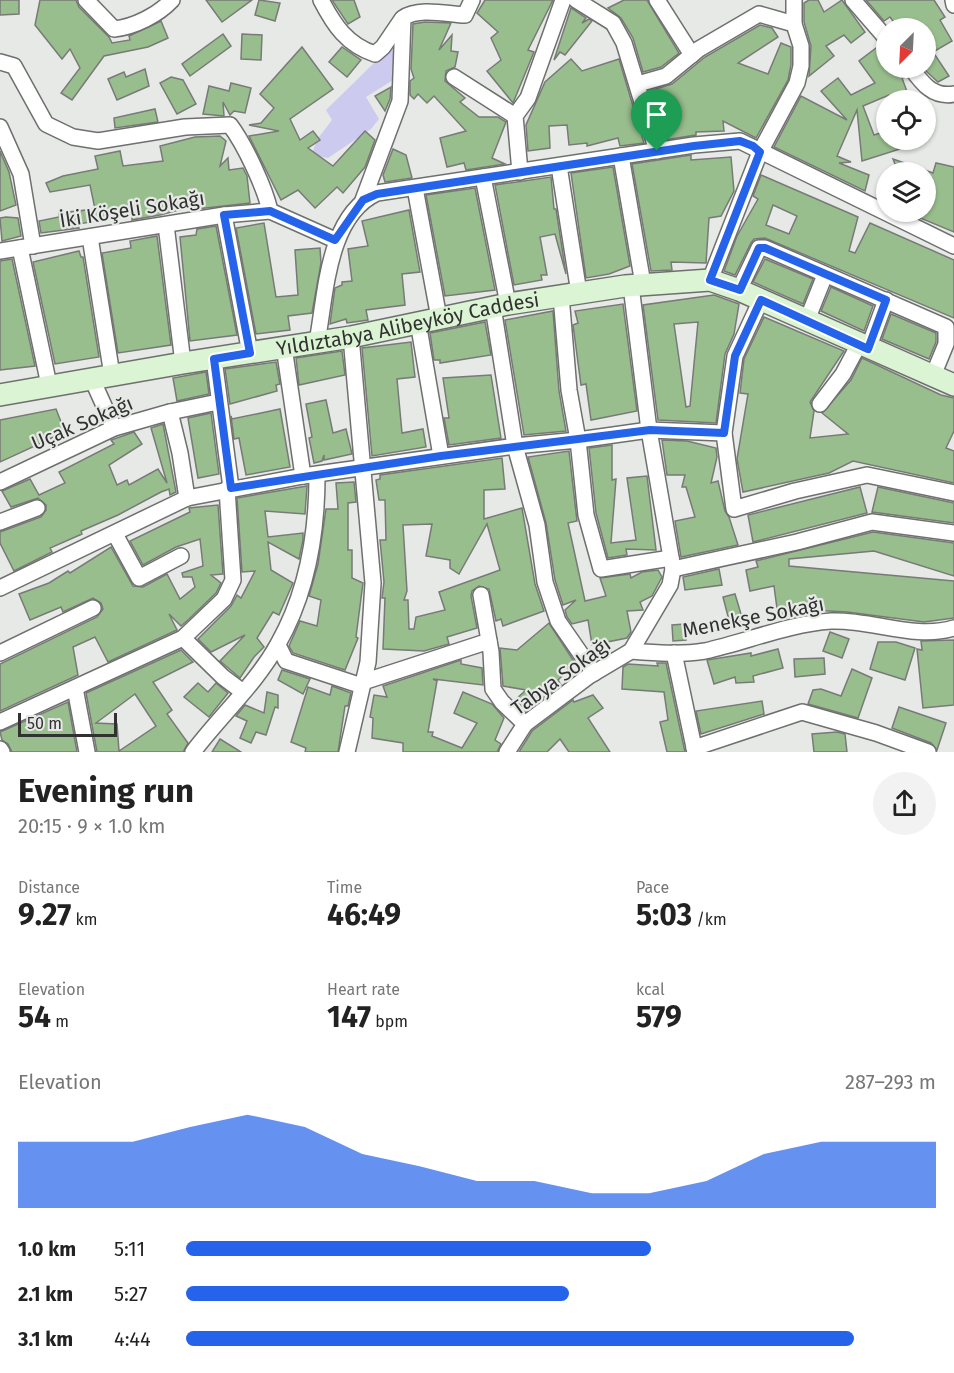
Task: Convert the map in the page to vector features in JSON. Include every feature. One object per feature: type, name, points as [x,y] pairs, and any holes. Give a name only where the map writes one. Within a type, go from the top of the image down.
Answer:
[{"type":"main road","name":"Yıldıztabya Alibeyköy Caddesi","points":[[0,395],[49,385],[351,337],[501,305],[637,285],[710,280]]},
{"type":"main road","points":[[710,280],[740,290],[932,378],[954,385]]},
{"type":"street","points":[[86,0],[114,29],[124,28],[148,18],[172,0]]},
{"type":"street","points":[[321,0],[345,38],[353,45],[375,54],[408,14],[423,12],[465,15],[472,0]]},
{"type":"street","points":[[520,172],[515,116],[528,98],[562,0]]},
{"type":"street","points":[[576,0],[613,23],[624,43],[657,151]]},
{"type":"street","points":[[657,0],[692,55]]},
{"type":"street","points":[[710,280],[760,152],[797,82],[801,66],[801,46],[794,24],[794,0]]},
{"type":"street","points":[[853,0],[876,26]]},
{"type":"street","points":[[953,0],[954,5]]},
{"type":"street","points":[[638,84],[666,76],[692,55],[738,24],[759,14],[794,24]]},
{"type":"street","points":[[317,342],[335,240],[363,200],[400,101],[403,18]]},
{"type":"street","points":[[0,62],[14,66],[46,124],[73,138],[98,141],[185,127],[230,125],[240,138],[248,161],[266,191],[270,211],[335,240]]},
{"type":"street","points":[[454,77],[515,116]]},
{"type":"street","points":[[919,78],[927,89],[945,96],[954,94]]},
{"type":"street","points":[[0,127],[21,174],[27,247],[49,385]]},
{"type":"street","points":[[363,200],[377,194],[483,177],[740,141],[954,246]]},
{"type":"street","name":"Tabya Sokağı","points":[[507,752],[525,724],[594,673],[632,651],[670,585],[672,563],[650,430],[637,285],[621,156]]},
{"type":"street","points":[[559,166],[570,294],[569,390],[578,440],[586,514],[601,569],[672,563],[797,542],[872,522],[954,533]]},
{"type":"street","points":[[483,177],[501,305],[514,446],[537,525],[541,564],[550,602],[558,621],[594,673]]},
{"type":"street","points":[[415,188],[439,318]]},
{"type":"street","name":"İki Köşeli Sokağı","points":[[0,251],[224,215],[270,211]]},
{"type":"street","points":[[224,215],[250,353]]},
{"type":"street","points":[[166,225],[183,363]]},
{"type":"street","points":[[90,237],[102,377],[114,428]]},
{"type":"street","points":[[740,290],[759,248],[946,327],[946,344],[932,378]]},
{"type":"street","points":[[807,320],[825,275]]},
{"type":"street","points":[[761,300],[735,356],[724,433],[734,509],[867,475],[954,493]]},
{"type":"street","points":[[820,404],[863,346],[886,300]]},
{"type":"street","points":[[418,322],[441,456]]},
{"type":"street","points":[[347,752],[368,662],[373,583],[351,337]]},
{"type":"street","points":[[197,750],[278,645],[307,575],[317,507],[284,347]]},
{"type":"street","points":[[0,722],[183,638],[224,599],[233,580],[229,488],[214,359]]},
{"type":"street","name":"Uçak Sokağı","points":[[0,482],[114,428],[170,412],[218,402]]},
{"type":"street","points":[[170,412],[180,453],[187,498]]},
{"type":"street","points":[[0,588],[187,498],[229,488],[441,456],[650,430],[724,433]]},
{"type":"street","points":[[0,522],[37,508]]},
{"type":"street","points":[[115,534],[139,578],[181,556]]},
{"type":"street","points":[[481,595],[489,641],[493,689],[502,702],[525,724]]},
{"type":"street","points":[[0,653],[93,608]]},
{"type":"street","name":"Menekşe Sokağı","points":[[632,651],[674,653],[704,651],[829,621],[864,622],[909,630],[954,628]]},
{"type":"street","points":[[183,638],[223,677],[243,692]]},
{"type":"street","points":[[278,645],[286,661],[363,684],[489,641]]},
{"type":"street","points":[[674,653],[695,750],[802,712],[876,733],[928,752]]},
{"type":"street","points":[[75,688],[87,752]]},
{"type":"shaded area","points":[[396,46],[393,80],[366,97],[379,119],[371,129],[328,158],[312,155],[316,141],[332,120],[326,110],[375,62]]},
{"type":"building","points":[[0,0],[19,0],[19,14],[0,15]]},
{"type":"building","points":[[40,0],[76,0],[79,7],[109,37],[112,43],[130,40],[129,36],[161,21],[168,38],[148,47],[104,56],[72,100],[61,93],[80,68],[70,49],[62,59],[35,25]]},
{"type":"building","points":[[206,0],[252,0],[222,22]]},
{"type":"building","points":[[259,0],[280,3],[275,21],[255,15]]},
{"type":"building","points":[[332,0],[354,0],[360,17],[348,24]]},
{"type":"building","points":[[485,0],[553,0],[528,50],[534,52],[513,103],[487,71],[501,60],[491,38],[498,32],[477,13]]},
{"type":"building","points":[[624,0],[647,0],[679,53],[661,67],[643,72],[633,38],[621,18],[608,8]]},
{"type":"building","points":[[809,0],[818,0],[824,12],[842,0],[865,32],[851,43],[844,35],[826,46],[834,56],[809,76],[811,46],[804,22],[804,3]]},
{"type":"building","points":[[866,0],[934,0],[945,17],[940,20],[952,41],[936,50],[936,18],[881,18]]},
{"type":"building","points":[[571,8],[586,18],[582,23],[589,19],[592,21],[565,55],[560,52],[554,60]]},
{"type":"building","points":[[451,23],[439,50],[452,35],[451,51],[458,52],[455,67],[446,71],[445,81],[465,98],[460,102],[479,117],[498,117],[506,122],[492,158],[505,164],[466,170],[464,163],[447,167],[440,138],[466,131],[434,96],[427,103],[418,94],[414,99],[410,95],[410,81],[414,78],[411,69],[413,24]]},
{"type":"building","points":[[760,25],[772,28],[778,37],[738,63],[768,74],[781,43],[791,47],[791,65],[788,80],[756,138],[723,121],[724,131],[696,132],[696,135],[664,140],[649,91],[672,84],[705,57]]},
{"type":"building","points":[[223,34],[231,46],[190,76],[182,64]]},
{"type":"building","points":[[242,34],[262,35],[261,60],[241,59]]},
{"type":"building","points":[[302,47],[333,89],[290,119],[300,140],[313,131],[320,140],[308,148],[333,166],[365,131],[375,140],[365,167],[343,193],[337,187],[315,208],[298,190],[281,200],[249,136],[279,131],[249,125],[261,123],[274,108],[260,94]]},
{"type":"building","points":[[342,47],[361,60],[347,77],[329,62]]},
{"type":"building","points":[[876,48],[876,78],[902,78],[906,90],[876,90],[876,100],[863,106],[874,135],[876,134],[876,150],[897,150],[862,161],[857,110],[837,156],[851,162],[839,163],[869,175],[865,191],[774,147],[801,96],[847,120],[821,91],[838,78],[851,95],[875,83],[859,61]]},
{"type":"building","points":[[936,56],[949,76],[938,82],[934,78],[936,78]]},
{"type":"building","points":[[571,59],[582,71],[619,59],[644,143],[620,146],[618,138],[587,146],[587,143],[569,145],[567,125],[549,126],[550,148],[528,151],[526,125],[545,82]]},
{"type":"building","points":[[145,69],[149,86],[117,100],[108,79],[124,72],[126,77]]},
{"type":"building","points":[[171,77],[183,80],[196,104],[177,114],[160,83]]},
{"type":"building","points":[[231,83],[251,88],[245,113],[234,111],[230,115],[223,102],[224,116],[203,114],[209,86],[229,91]]},
{"type":"building","points":[[391,87],[390,99],[385,111],[375,96]]},
{"type":"building","points":[[155,109],[158,122],[115,128],[114,118]]},
{"type":"building","points":[[220,136],[226,141],[220,166],[228,158],[229,170],[243,168],[247,176],[250,203],[197,209],[197,205],[160,215],[132,220],[132,215],[78,224],[79,228],[41,233],[39,221],[59,217],[59,213],[95,209],[90,185],[50,192],[46,183],[63,176],[98,169],[95,156],[120,151],[123,166],[163,161],[160,146],[195,137]]},
{"type":"building","points":[[393,149],[406,155],[412,178],[385,182],[383,175]]},
{"type":"building","points":[[0,151],[9,172],[16,205],[0,211]]},
{"type":"building","points":[[691,155],[691,160],[731,157],[734,191],[721,216],[709,218],[706,263],[671,262],[672,270],[651,271],[632,164]]},
{"type":"building","points":[[936,163],[954,167],[954,232],[930,222],[936,222]]},
{"type":"building","points":[[613,167],[630,266],[609,274],[586,278],[571,173]]},
{"type":"building","points":[[761,175],[858,217],[849,251],[855,253],[870,223],[954,260],[954,318],[765,238],[754,239],[735,275],[724,271],[737,236],[758,199],[753,196]],"holes":[[[773,205],[797,216],[789,234],[766,225]]]},
{"type":"building","points":[[551,177],[554,209],[556,209],[566,274],[555,234],[540,237],[547,275],[541,275],[542,280],[514,285],[495,185]]},
{"type":"building","points":[[475,188],[495,290],[445,296],[426,195]]},
{"type":"building","points":[[409,210],[420,272],[402,274],[405,305],[366,310],[368,320],[347,323],[346,319],[330,324],[335,288],[342,285],[342,282],[352,281],[348,249],[368,246],[362,221]]},
{"type":"building","points":[[0,218],[18,218],[21,236],[2,241]]},
{"type":"building","points":[[264,223],[276,297],[298,295],[295,250],[320,248],[321,263],[312,313],[288,316],[290,330],[256,334],[236,228]]},
{"type":"building","points":[[216,226],[237,335],[190,341],[180,237],[196,235],[197,229]]},
{"type":"building","points":[[157,236],[171,345],[118,353],[102,253],[131,248],[130,241]]},
{"type":"building","points":[[79,251],[83,257],[99,357],[55,364],[33,262]]},
{"type":"building","points":[[12,259],[35,366],[0,370],[0,261]]},
{"type":"building","points":[[765,259],[813,279],[803,304],[753,282]]},
{"type":"building","points":[[831,287],[873,306],[864,331],[821,311]]},
{"type":"building","points":[[714,295],[739,304],[734,334],[725,354],[716,423],[658,420],[643,305]],"holes":[[[698,322],[690,406],[686,407],[674,324]]]},
{"type":"building","points":[[623,304],[637,411],[591,420],[586,384],[581,385],[573,325],[578,323],[575,311]]},
{"type":"building","points":[[553,311],[559,391],[566,431],[524,435],[505,320]]},
{"type":"building","points":[[891,314],[936,333],[936,342],[929,359],[882,339]]},
{"type":"building","points":[[764,317],[844,351],[810,402],[814,411],[810,438],[848,434],[822,413],[851,380],[862,358],[941,395],[954,398],[954,431],[946,448],[954,451],[954,483],[853,461],[829,473],[743,492],[737,459],[748,394],[740,393],[744,359]]},
{"type":"building","points":[[485,322],[491,355],[440,363],[440,360],[434,360],[430,333]]},
{"type":"building","points":[[411,342],[415,377],[397,379],[402,433],[423,429],[426,447],[372,456],[362,348]]},
{"type":"building","points":[[342,351],[345,375],[299,385],[296,358]]},
{"type":"building","points":[[276,362],[280,384],[276,385],[277,391],[230,404],[225,369]]},
{"type":"building","points":[[206,372],[209,394],[177,401],[173,378]]},
{"type":"building","points":[[491,375],[501,438],[449,445],[444,418],[449,418],[443,378]]},
{"type":"building","points":[[326,400],[333,433],[346,429],[352,454],[324,460],[324,455],[322,461],[314,463],[306,404]]},
{"type":"building","points":[[56,409],[65,432],[0,462],[0,420]]},
{"type":"building","points":[[280,409],[290,467],[246,475],[239,438],[234,439],[231,416],[232,419]]},
{"type":"building","points":[[211,413],[219,474],[198,478],[188,418]]},
{"type":"building","points":[[163,424],[176,492],[170,495],[169,489],[161,492],[118,515],[81,531],[82,534],[50,548],[52,552],[14,571],[0,543],[0,532],[41,517],[46,510],[46,505],[38,498],[11,507],[2,491],[30,479],[39,495],[65,483],[59,472],[114,444],[111,440],[134,432],[142,444],[109,465],[117,485],[127,480],[129,485],[158,469],[167,483],[151,428]]},
{"type":"building","points":[[662,440],[687,441],[716,448],[717,457],[711,483],[718,481],[725,511],[738,545],[681,557],[675,521],[695,517],[686,487],[682,487],[685,475],[667,475]]},
{"type":"building","points":[[612,445],[612,480],[616,479],[611,543],[636,540],[627,478],[647,476],[656,550],[626,549],[627,555],[608,558],[596,513],[589,448]]},
{"type":"building","points":[[569,451],[577,521],[568,523],[585,601],[606,596],[600,578],[630,574],[631,578],[642,572],[658,570],[662,577],[652,596],[640,602],[643,610],[627,611],[631,632],[627,638],[592,645],[588,620],[572,624],[565,610],[576,600],[563,605],[555,580],[546,523],[528,457]]},
{"type":"building","points":[[502,458],[505,489],[484,490],[484,519],[522,508],[535,584],[544,611],[503,626],[501,619],[496,621],[489,589],[479,586],[472,591],[471,596],[477,628],[447,637],[449,644],[424,651],[383,649],[385,598],[382,598],[384,582],[380,540],[386,540],[385,500],[379,500],[376,480],[380,479],[380,475]],"holes":[[[432,524],[426,556],[450,560],[450,568],[459,574],[487,524],[500,570],[439,592],[445,610],[416,617],[414,629],[409,629],[408,600],[404,600],[407,591],[403,525]]]},
{"type":"building","points":[[354,482],[356,502],[348,503],[348,550],[352,550],[352,578],[363,583],[356,637],[358,638],[345,670],[293,653],[289,646],[300,621],[317,626],[321,600],[309,596],[318,564],[326,509],[338,509],[336,483]]},
{"type":"building","points":[[307,486],[305,514],[265,511],[268,537],[303,533],[303,540],[299,559],[268,542],[271,570],[293,583],[279,615],[273,612],[257,638],[264,647],[240,678],[220,661],[245,635],[211,652],[198,639],[231,606],[237,595],[241,598],[255,571],[242,572],[237,498]]},
{"type":"building","points":[[860,487],[867,513],[753,542],[748,515]]},
{"type":"building","points":[[878,487],[954,503],[954,523],[872,512]]},
{"type":"building","points":[[218,505],[223,574],[211,575],[221,583],[216,593],[188,620],[181,626],[169,614],[177,630],[108,662],[95,637],[73,647],[78,675],[0,711],[0,664],[97,617],[103,609],[101,603],[93,598],[63,612],[61,607],[30,620],[19,594],[49,583],[68,571],[70,573],[111,547],[133,586],[143,587],[167,574],[180,599],[195,587],[192,577],[183,577],[182,573],[203,566],[200,539],[176,547],[143,565],[130,541],[190,512],[189,508]]},
{"type":"building","points":[[873,532],[954,543],[954,576],[874,551],[789,559],[789,566],[954,581],[954,618],[924,622],[847,612],[810,610],[809,614],[790,618],[789,613],[778,616],[774,586],[750,591],[746,570],[758,567],[756,561]]},
{"type":"building","points":[[719,569],[722,585],[685,590],[683,577]]},
{"type":"building","points":[[735,594],[744,624],[731,628],[723,597]]},
{"type":"building","points":[[549,623],[575,663],[558,680],[561,685],[526,711],[515,700],[526,690],[503,686],[500,648],[517,650]]},
{"type":"building","points":[[684,624],[686,640],[673,641],[672,625]]},
{"type":"building","points":[[830,632],[849,639],[842,658],[823,651]]},
{"type":"building","points":[[954,640],[954,705],[923,708],[917,649],[922,650],[921,641]]},
{"type":"building","points":[[878,642],[896,642],[915,648],[905,680],[870,669]]},
{"type":"building","points":[[778,649],[783,668],[753,676],[754,682],[736,683],[735,677],[714,684],[707,660],[751,653],[751,656]]},
{"type":"building","points":[[181,650],[193,662],[153,682],[172,710],[167,714],[188,743],[183,752],[97,752],[86,693]],"holes":[[[135,694],[156,726],[119,751],[117,724],[96,723]]]},
{"type":"building","points":[[824,658],[825,674],[795,677],[794,659]]},
{"type":"building","points":[[461,660],[461,664],[482,668],[483,685],[433,679],[437,681],[428,732],[433,732],[432,736],[462,748],[477,723],[454,713],[463,692],[492,704],[504,718],[495,740],[501,744],[497,752],[403,752],[403,743],[372,738],[373,718],[370,717],[374,695],[387,697],[383,686]]},
{"type":"building","points":[[657,663],[666,663],[685,752],[667,752],[660,722],[668,720],[664,692],[622,689],[623,667],[628,664],[658,666]]},
{"type":"building","points":[[852,669],[872,678],[858,718],[808,704],[813,690],[821,689],[841,696]]},
{"type":"building","points":[[282,670],[310,679],[303,694],[278,680]]},
{"type":"building","points":[[198,683],[208,692],[216,683],[228,693],[209,717],[184,697]]},
{"type":"building","points":[[332,686],[351,693],[348,706],[345,706],[338,752],[305,752],[306,748],[291,742],[308,687],[330,695]]},
{"type":"building","points":[[267,692],[278,695],[278,708],[275,707],[266,735],[256,732],[251,743],[240,738],[247,721],[236,716],[245,705],[264,713]]},
{"type":"building","points":[[593,695],[603,708],[588,718],[610,752],[569,752],[560,739],[547,752],[519,752],[532,731],[573,700],[574,702]]},
{"type":"building","points":[[762,701],[764,714],[701,734],[696,711]]},
{"type":"building","points":[[68,702],[77,752],[12,752],[8,744],[2,740],[0,732]]},
{"type":"building","points":[[899,707],[946,723],[937,750],[931,743],[892,728]]},
{"type":"building","points":[[837,732],[845,734],[847,752],[814,752],[812,734]]},
{"type":"building","points":[[220,739],[241,752],[212,752]]},
{"type":"route","points":[[740,141],[753,146],[760,152],[712,269],[710,280],[740,290],[759,248],[765,248],[886,300],[868,349],[761,300],[735,356],[724,433],[650,430],[441,456],[231,488],[214,359],[250,353],[224,215],[270,211],[335,240],[363,200],[377,194],[657,151],[740,141]]}]
